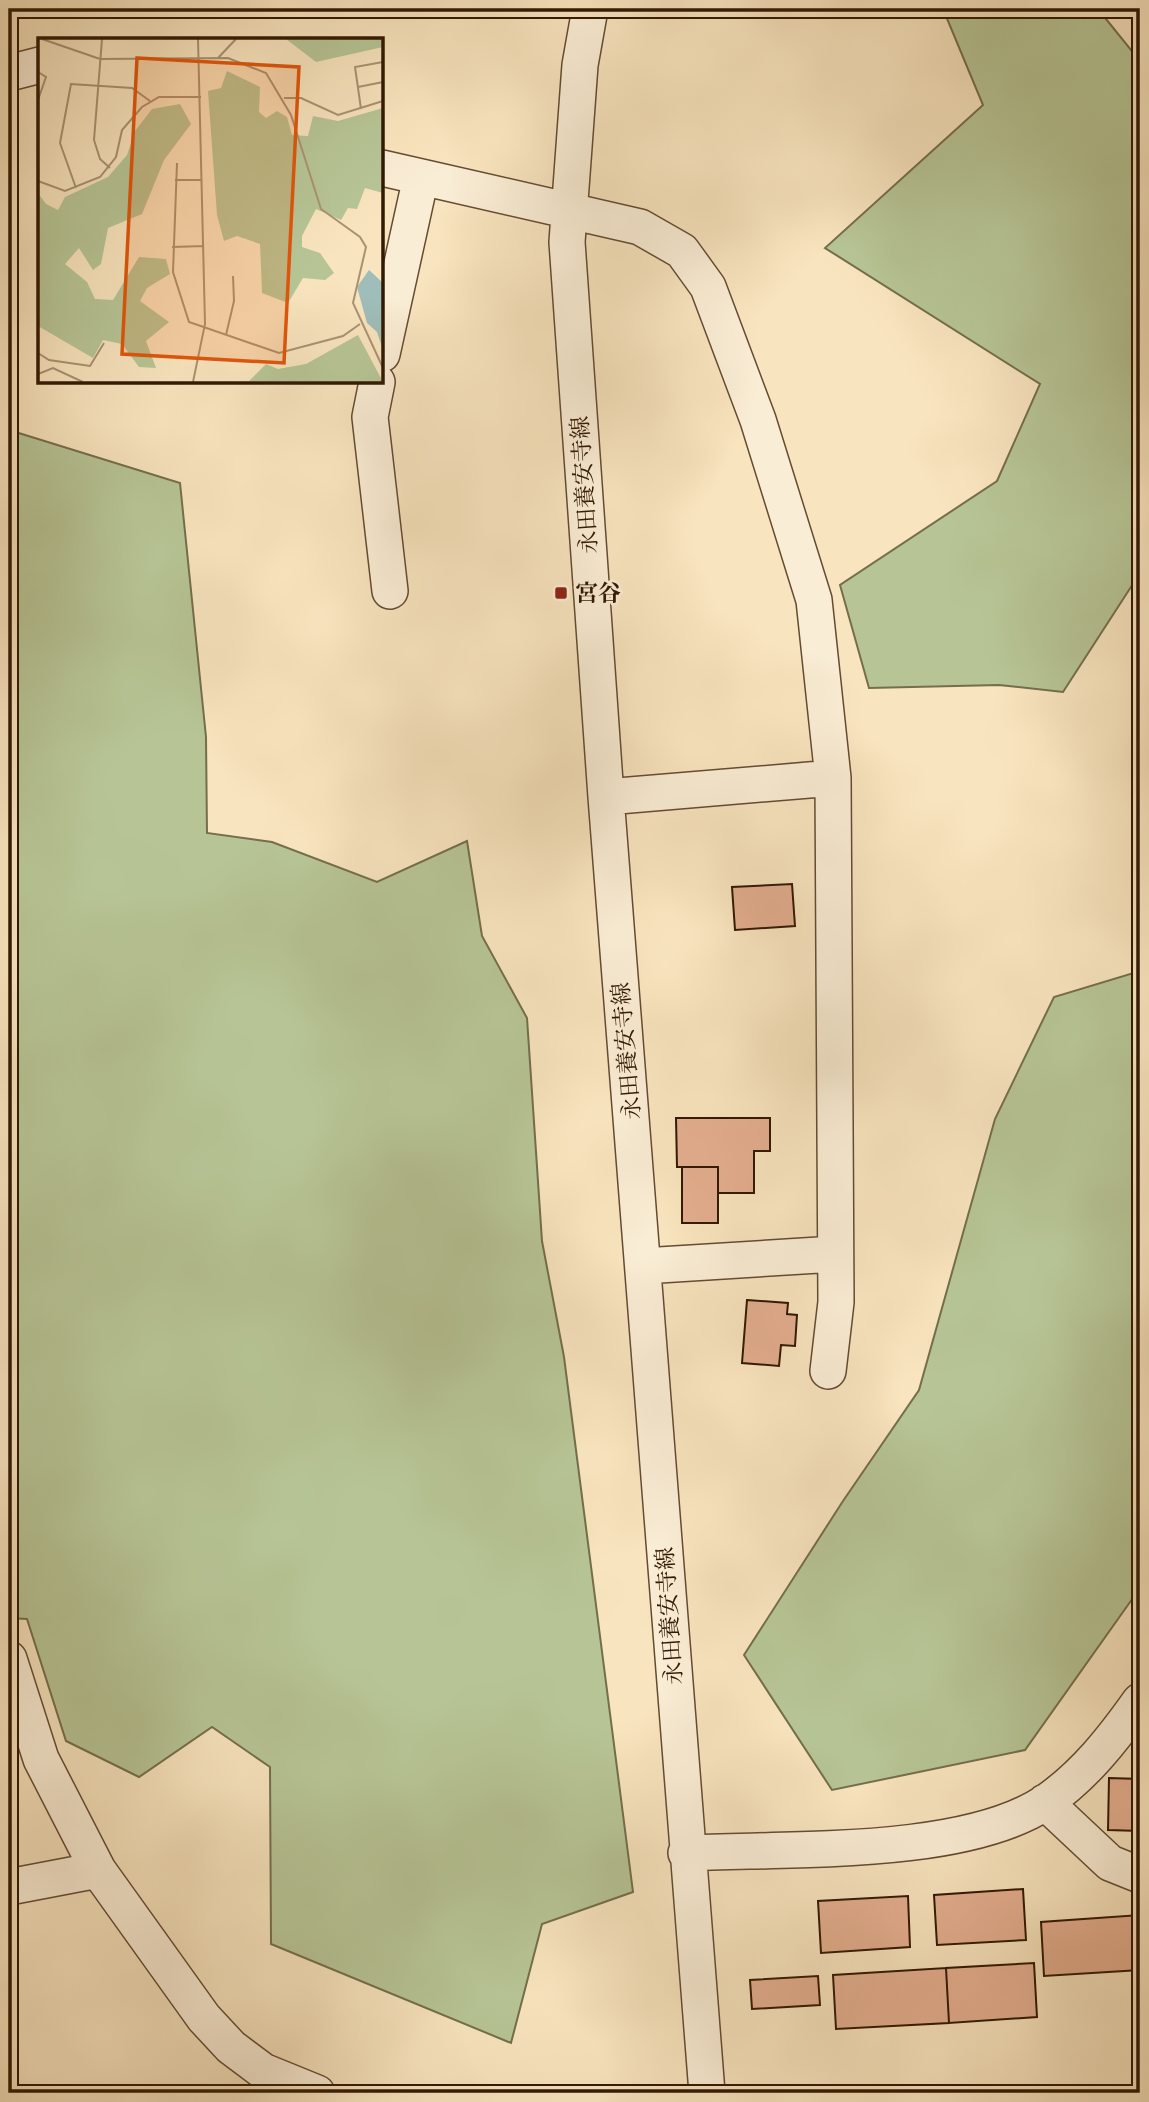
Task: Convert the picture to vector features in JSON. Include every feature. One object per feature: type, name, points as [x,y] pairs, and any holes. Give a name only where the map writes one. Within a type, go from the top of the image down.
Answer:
[{"type":"street","name":"永田養安寺線","points":[[590,9],[580,65],[567,242],[606,797],[707,2093]]},
{"type":"street","points":[[9,73],[38,66]]},
{"type":"street","points":[[383,168],[640,227],[681,251],[708,287],[758,420],[814,600],[833,778],[836,1302],[828,1371]]},
{"type":"street","points":[[383,349],[421,177]]},
{"type":"street","points":[[377,383],[370,417],[390,591]]},
{"type":"street","points":[[606,797],[833,778]]},
{"type":"street","points":[[643,1266],[835,1254]]},
{"type":"street","points":[[9,1659],[41,1759],[98,1870],[204,2018],[231,2047],[263,2071],[317,2093]]},
{"type":"street","points":[[687,1853],[896,1844],[977,1832],[1045,1802],[1099,1757],[1140,1701]]},
{"type":"street","points":[[1045,1802],[1110,1863],[1140,1875]]},
{"type":"street","points":[[9,1887],[98,1870]]},
{"type":"green space","points":[[943,9],[1098,9],[1140,61],[1140,573],[1063,692],[999,685],[869,688],[840,585],[997,481],[1040,384],[825,248],[983,105]]},
{"type":"green space","points":[[9,430],[180,483],[206,737],[207,833],[272,842],[377,882],[467,841],[482,936],[527,1018],[542,1241],[564,1357],[633,1892],[542,1924],[511,2043],[271,1944],[270,1767],[212,1727],[139,1777],[66,1741],[27,1619],[9,1618]]},
{"type":"green space","points":[[1140,971],[1140,1588],[1025,1750],[832,1790],[744,1655],[843,1501],[919,1390],[995,1119],[1054,997]]},
{"type":"building","points":[[792,884],[795,926],[735,930],[732,887]]},
{"type":"building","points":[[676,1118],[770,1118],[770,1151],[754,1151],[754,1193],[718,1193],[718,1167],[677,1167]]},
{"type":"building","points":[[682,1167],[718,1167],[718,1223],[682,1223]]},
{"type":"building","points":[[747,1300],[788,1303],[787,1314],[797,1315],[795,1346],[781,1345],[779,1366],[742,1363]]},
{"type":"building","points":[[1109,1778],[1140,1779],[1140,1831],[1108,1830]]},
{"type":"building","points":[[1023,1889],[1026,1940],[937,1945],[934,1895]]},
{"type":"building","points":[[908,1896],[910,1947],[821,1953],[818,1901]]},
{"type":"building","points":[[1140,1915],[1140,1970],[1044,1976],[1041,1922]]},
{"type":"building","points":[[1034,1963],[1037,2017],[949,2023],[946,1968]]},
{"type":"building","points":[[946,1968],[949,2023],[836,2029],[833,1975]]},
{"type":"building","points":[[818,1976],[820,2005],[752,2009],[750,1980]]},
{"type":"place","name":"宮谷","points":[[561,593]]}]
